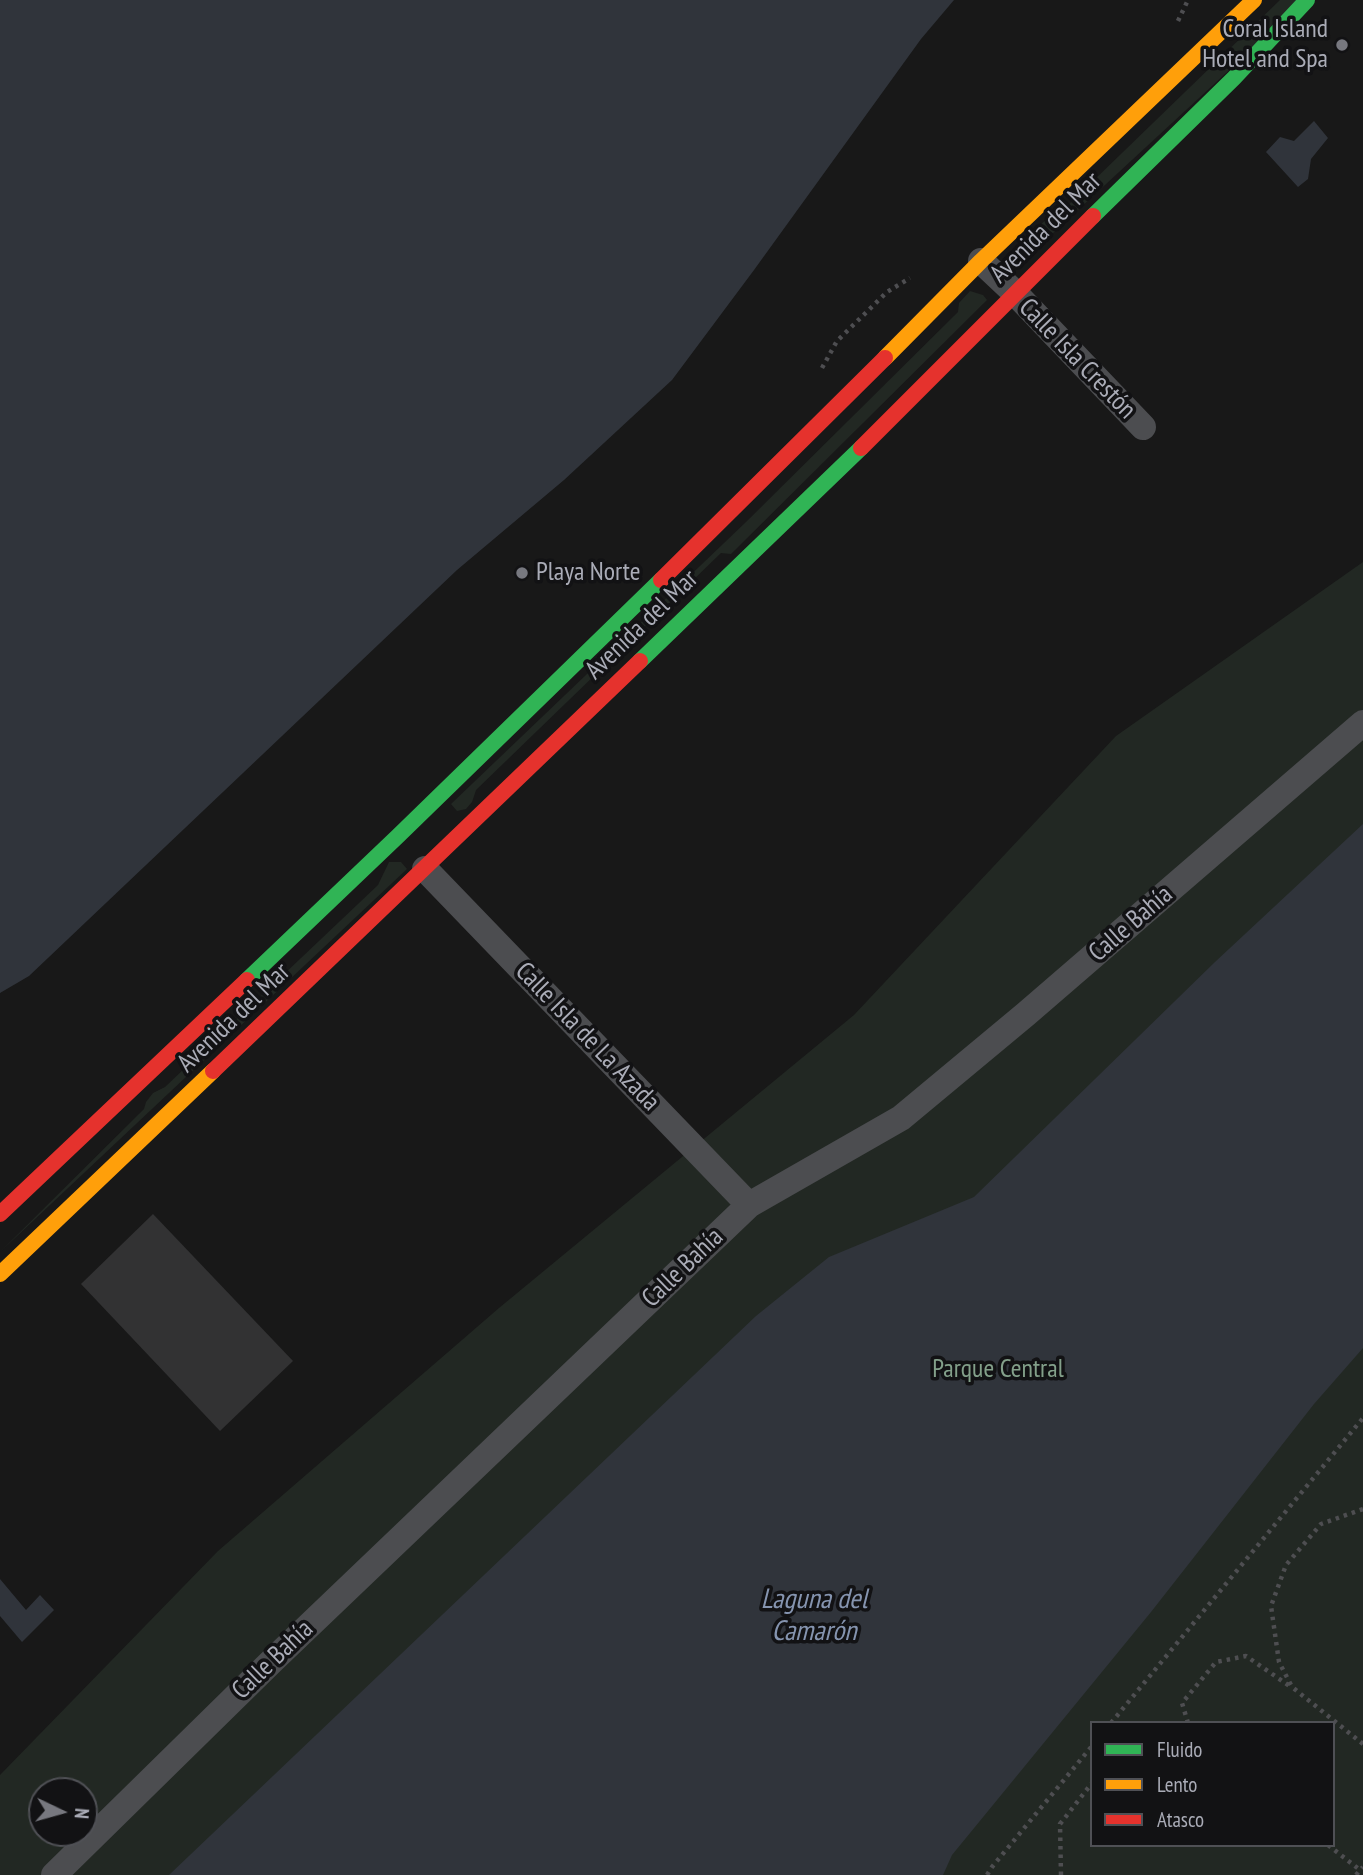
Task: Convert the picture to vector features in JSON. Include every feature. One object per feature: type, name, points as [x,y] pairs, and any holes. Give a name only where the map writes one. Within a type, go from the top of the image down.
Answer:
[{"type":"main road","name":"Avenida del Mar","points":[[0,1214],[408,826],[741,502],[981,261],[1255,0]]},
{"type":"main road","name":"Avenida del Mar","points":[[0,1274],[425,869],[924,386],[1234,78],[1307,0]]},
{"type":"street","name":"Calle Isla Crestón","points":[[981,261],[1143,427]]},
{"type":"street","name":"Calle Bahía","points":[[54,1875],[272,1661],[749,1205],[901,1118],[1026,1014],[1363,723]]},
{"type":"street","name":"Calle Isla de La Azada","points":[[425,869],[749,1205]]},
{"type":"path","points":[[1113,1721],[1363,1419]]},
{"type":"path","points":[[1292,1688],[1279,1662],[1271,1606],[1286,1565],[1321,1524],[1363,1509]]},
{"type":"path","points":[[1187,1721],[1182,1703],[1216,1662],[1246,1656],[1334,1721]]},
{"type":"path","points":[[1335,1722],[1363,1744]]},
{"type":"path","points":[[987,1875],[1090,1748]]},
{"type":"path","points":[[1061,1875],[1060,1824],[1090,1786]]},
{"type":"path","points":[[1330,1847],[1360,1871]]},
{"type":"green space","points":[[1280,0],[1305,0],[1039,246],[1036,229],[1050,216],[1059,214]]},
{"type":"green space","points":[[970,291],[983,295],[987,300],[731,554],[721,553],[476,790],[466,809],[457,811],[451,804],[746,522],[958,312],[959,303]]},
{"type":"green space","name":"Parque Central","points":[[1363,562],[1363,1875],[0,1875],[0,1775],[218,1551],[499,1308],[854,1015],[1116,736]]},
{"type":"green space","points":[[389,862],[401,862],[407,869],[0,1252],[144,1109],[153,1093],[165,1087],[378,885]]},
{"type":"water","points":[[0,0],[954,0],[921,39],[672,380],[564,480],[457,570],[29,976],[0,993]]},
{"type":"water","points":[[1314,121],[1328,138],[1311,159],[1308,179],[1298,187],[1266,152],[1280,137],[1294,141]]},
{"type":"water","name":"Laguna del Camarón","points":[[1363,824],[1363,1348],[1314,1404],[1151,1612],[952,1855],[943,1875],[169,1875],[756,1316],[829,1257],[974,1197],[1215,962]]},
{"type":"water","points":[[0,1579],[26,1610],[40,1595],[54,1610],[22,1642],[0,1616]]},
{"type":"building","points":[[153,1214],[293,1361],[220,1431],[81,1284]]},
{"type":"traffic: fast","points":[[1093,216],[1234,78],[1307,0]]},
{"type":"traffic: fast","points":[[640,661],[861,448]]},
{"type":"traffic: fast","points":[[247,980],[661,580]]},
{"type":"traffic: slow","points":[[885,358],[981,261],[1254,0]]},
{"type":"traffic: slow","points":[[0,1274],[213,1071]]},
{"type":"traffic: jam","points":[[861,448],[1093,216]]},
{"type":"traffic: jam","points":[[661,580],[885,358]]},
{"type":"traffic: jam","points":[[213,1071],[640,661]]},
{"type":"traffic: jam","points":[[0,1214],[247,980]]},
{"type":"place","name":"Coral Island Hotel and Spa","points":[[1342,45]]},
{"type":"place","name":"Playa Norte","points":[[522,573]]}]
